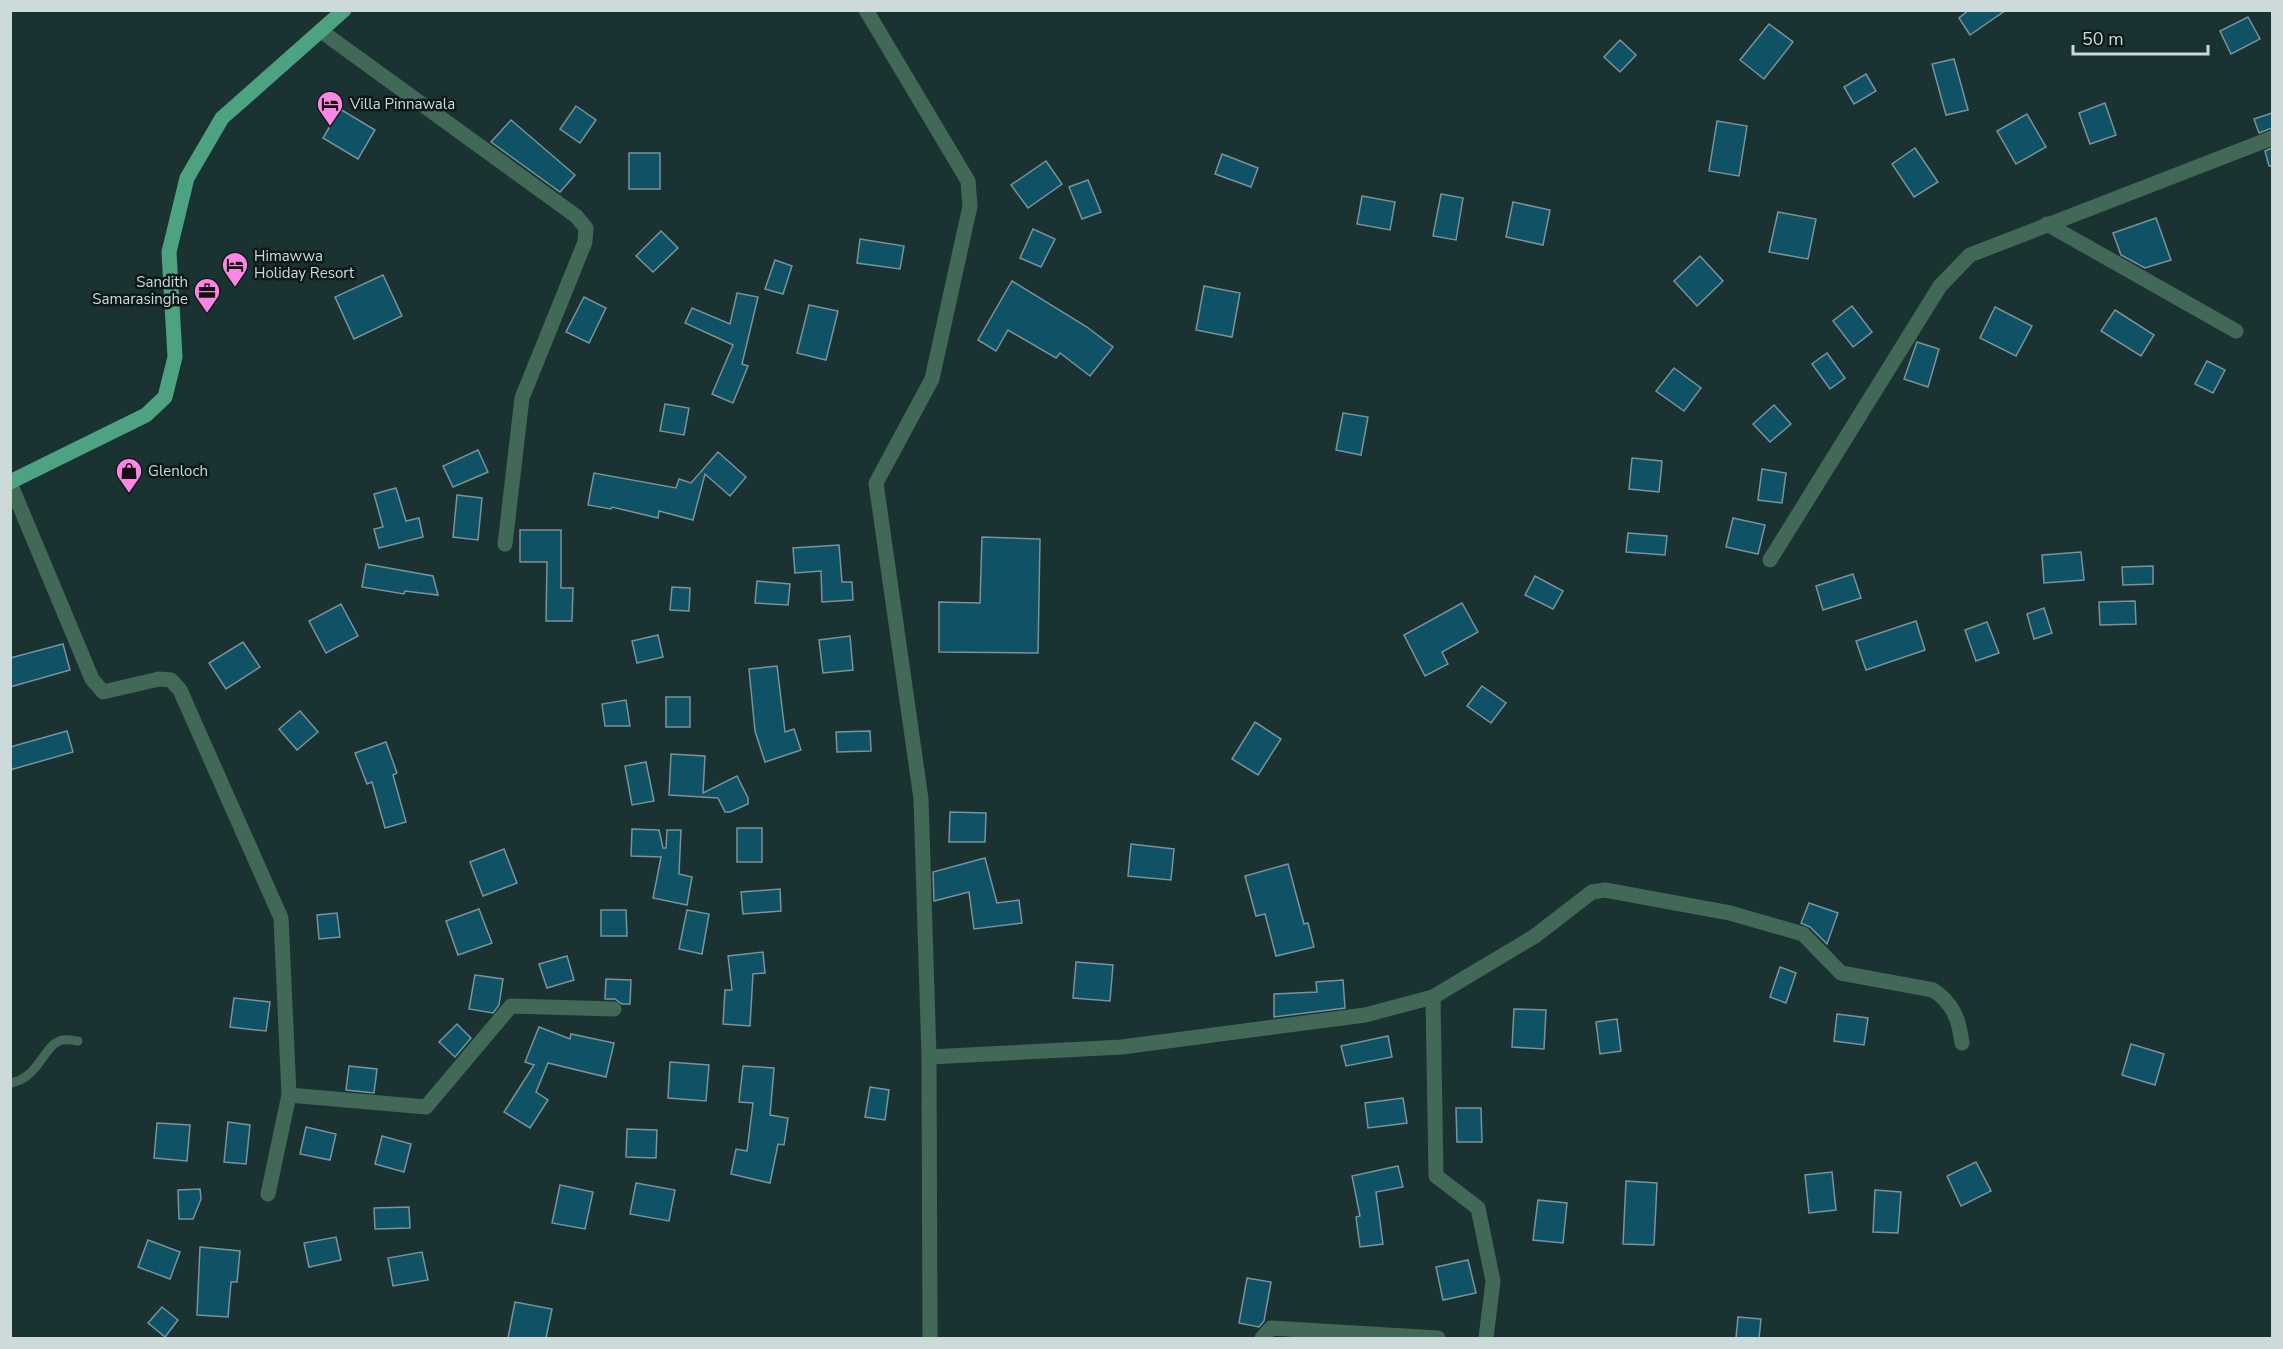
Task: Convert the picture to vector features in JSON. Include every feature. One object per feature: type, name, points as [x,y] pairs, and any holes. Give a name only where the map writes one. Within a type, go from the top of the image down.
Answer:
[{"type":"main road","points":[[10,483],[146,415],[165,397],[175,357],[169,252],[187,178],[222,118],[344,10]]},
{"type":"street","points":[[866,10],[968,181],[970,206],[932,379],[876,483],[921,799],[929,1057],[930,1338]]},
{"type":"street","points":[[321,31],[576,216],[586,228],[585,242],[522,398],[505,544]]},
{"type":"street","points":[[1770,560],[1940,286],[1970,255],[2272,138]]},
{"type":"street","points":[[2047,224],[2236,331]]},
{"type":"street","points":[[10,483],[92,679],[103,692],[159,679],[171,680],[180,690],[281,918],[289,1095],[267,1194]]},
{"type":"street","points":[[929,1057],[1122,1047],[1365,1015],[1433,997],[1535,936],[1592,892],[1605,890],[1730,913],[1803,934],[1841,973],[1933,990],[1946,998],[1959,1023],[1962,1043]]},
{"type":"street","points":[[1433,997],[1436,1176],[1478,1208],[1493,1281],[1486,1338]]},
{"type":"street","points":[[289,1095],[426,1107],[511,1006],[614,1010]]},
{"type":"street","points":[[1262,1338],[1271,1328],[1438,1338]]},
{"type":"lane","points":[[10,1083],[21,1081],[31,1074],[54,1043],[63,1040],[78,1041]]},
{"type":"building","points":[[1969,10],[2006,10],[1970,35],[1959,18]]},
{"type":"building","points":[[2248,17],[2260,39],[2231,54],[2220,31]]},
{"type":"building","points":[[1769,24],[1793,42],[1764,79],[1740,60]]},
{"type":"building","points":[[1620,40],[1636,55],[1620,72],[1604,57]]},
{"type":"building","points":[[1954,59],[1968,110],[1946,115],[1932,64]]},
{"type":"building","points":[[1866,74],[1876,91],[1854,104],[1844,87]]},
{"type":"building","points":[[2105,103],[2116,135],[2090,144],[2079,113]]},
{"type":"building","points":[[576,106],[596,120],[580,143],[560,129]]},
{"type":"building","points":[[340,109],[375,130],[358,159],[323,138]]},
{"type":"building","points":[[2272,113],[2272,128],[2259,133],[2254,119]]},
{"type":"building","points":[[2027,114],[2046,147],[2016,164],[1997,131]]},
{"type":"building","points":[[511,120],[575,175],[560,192],[491,142]]},
{"type":"building","points":[[1717,121],[1747,126],[1739,176],[1709,171]]},
{"type":"building","points":[[1915,148],[1938,182],[1914,197],[1892,164]]},
{"type":"building","points":[[2272,148],[2272,166],[2269,166],[2265,151]]},
{"type":"building","points":[[629,153],[660,153],[660,189],[629,189]]},
{"type":"building","points":[[1222,154],[1258,168],[1251,187],[1215,174]]},
{"type":"building","points":[[1046,161],[1062,184],[1028,208],[1011,185]]},
{"type":"building","points":[[1088,180],[1101,212],[1082,219],[1069,187]]},
{"type":"building","points":[[1441,194],[1463,198],[1456,240],[1433,236]]},
{"type":"building","points":[[1362,196],[1395,202],[1390,230],[1357,224]]},
{"type":"building","points":[[1513,202],[1550,210],[1543,245],[1506,237]]},
{"type":"building","points":[[1778,212],[1816,219],[1808,259],[1769,252]]},
{"type":"building","points":[[2156,218],[2171,260],[2145,268],[2121,255],[2113,233]]},
{"type":"building","points":[[1033,229],[1055,239],[1041,267],[1020,258]]},
{"type":"building","points":[[661,231],[678,248],[653,272],[636,256]]},
{"type":"building","points":[[860,239],[904,246],[900,269],[857,263]]},
{"type":"building","points":[[1700,256],[1723,281],[1697,306],[1674,281]]},
{"type":"building","points":[[775,260],[792,266],[783,294],[765,289]]},
{"type":"building","points":[[383,275],[402,316],[354,339],[335,297]]},
{"type":"building","points":[[1012,281],[1087,327],[1113,347],[1090,376],[1060,353],[1056,358],[1008,330],[996,351],[978,340]]},
{"type":"building","points":[[1204,286],[1240,293],[1232,337],[1196,330]]},
{"type":"building","points":[[737,293],[758,297],[742,364],[748,366],[733,403],[712,394],[733,345],[685,323],[692,308],[730,324]]},
{"type":"building","points":[[584,297],[606,308],[589,343],[566,332]]},
{"type":"building","points":[[809,305],[838,311],[826,360],[797,353]]},
{"type":"building","points":[[1852,306],[1872,332],[1853,347],[1833,321]]},
{"type":"building","points":[[1995,307],[2032,326],[2016,356],[1980,338]]},
{"type":"building","points":[[2115,310],[2154,335],[2141,356],[2101,331]]},
{"type":"building","points":[[1917,342],[1939,349],[1928,387],[1904,379]]},
{"type":"building","points":[[1827,353],[1845,378],[1830,389],[1812,364]]},
{"type":"building","points":[[2207,361],[2225,370],[2213,393],[2195,384]]},
{"type":"building","points":[[1674,368],[1701,388],[1684,411],[1656,391]]},
{"type":"building","points":[[665,404],[689,408],[684,435],[660,431]]},
{"type":"building","points":[[1774,405],[1791,424],[1770,442],[1753,424]]},
{"type":"building","points":[[1343,413],[1368,417],[1361,455],[1336,450]]},
{"type":"building","points":[[478,450],[488,472],[453,487],[443,466]]},
{"type":"building","points":[[718,452],[746,477],[730,496],[705,474],[693,520],[659,511],[658,518],[612,507],[611,509],[588,505],[594,473],[676,488],[679,479],[691,483]]},
{"type":"building","points":[[1632,458],[1662,461],[1659,492],[1629,489]]},
{"type":"building","points":[[1762,469],[1786,473],[1782,503],[1758,500]]},
{"type":"building","points":[[396,488],[406,521],[419,518],[423,537],[379,548],[374,529],[383,527],[374,494]]},
{"type":"building","points":[[457,495],[482,498],[478,540],[453,537]]},
{"type":"building","points":[[1733,518],[1765,525],[1758,554],[1726,547]]},
{"type":"building","points":[[520,530],[561,530],[561,588],[573,588],[572,621],[546,621],[547,562],[520,562]]},
{"type":"building","points":[[1628,533],[1667,536],[1665,555],[1626,552]]},
{"type":"building","points":[[982,537],[1040,539],[1038,653],[939,652],[939,602],[980,603]]},
{"type":"building","points":[[839,545],[842,582],[852,582],[853,600],[822,602],[821,571],[795,573],[793,548]]},
{"type":"building","points":[[2081,552],[2084,580],[2044,583],[2042,555]]},
{"type":"building","points":[[366,564],[433,576],[438,595],[405,591],[404,594],[362,587]]},
{"type":"building","points":[[2153,566],[2153,584],[2123,585],[2122,567]]},
{"type":"building","points":[[1853,574],[1861,598],[1823,610],[1816,586]]},
{"type":"building","points":[[1535,576],[1563,591],[1553,609],[1525,595]]},
{"type":"building","points":[[757,581],[790,584],[788,605],[755,603]]},
{"type":"building","points":[[672,587],[690,588],[689,611],[670,610]]},
{"type":"building","points":[[2135,601],[2136,624],[2100,625],[2099,602]]},
{"type":"building","points":[[1462,603],[1478,632],[1442,652],[1448,664],[1425,676],[1404,635]]},
{"type":"building","points":[[341,604],[358,636],[326,653],[309,621]]},
{"type":"building","points":[[2044,608],[2052,633],[2034,639],[2027,614]]},
{"type":"building","points":[[1916,621],[1925,650],[1866,670],[1856,641]]},
{"type":"building","points":[[1987,622],[1999,653],[1976,661],[1965,630]]},
{"type":"building","points":[[658,635],[663,657],[637,663],[632,641]]},
{"type":"building","points":[[850,636],[853,670],[823,673],[819,640]]},
{"type":"building","points":[[243,642],[260,667],[226,689],[209,663]]},
{"type":"building","points":[[63,644],[70,670],[10,687],[10,658]]},
{"type":"building","points":[[777,666],[785,732],[794,729],[801,750],[765,762],[755,731],[749,669]]},
{"type":"building","points":[[1482,686],[1506,703],[1491,723],[1467,706]]},
{"type":"building","points":[[666,697],[690,697],[690,727],[666,727]]},
{"type":"building","points":[[626,700],[630,726],[605,726],[602,704]]},
{"type":"building","points":[[300,711],[318,732],[297,750],[279,729]]},
{"type":"building","points":[[1255,722],[1281,739],[1258,775],[1232,759]]},
{"type":"building","points":[[67,731],[73,752],[10,770],[10,747]]},
{"type":"building","points":[[870,731],[871,751],[837,752],[836,732]]},
{"type":"building","points":[[386,742],[397,773],[393,775],[406,822],[385,828],[372,782],[367,784],[355,753]]},
{"type":"building","points":[[671,754],[705,756],[703,793],[737,776],[748,798],[748,804],[725,812],[718,798],[669,795]]},
{"type":"building","points":[[646,762],[654,801],[632,805],[625,766]]},
{"type":"building","points":[[950,812],[986,813],[985,842],[949,842]]},
{"type":"building","points":[[737,828],[762,828],[762,862],[737,862]]},
{"type":"building","points":[[632,829],[659,830],[663,848],[666,848],[667,830],[681,830],[679,874],[692,877],[687,905],[653,898],[661,857],[631,856]]},
{"type":"building","points":[[1131,844],[1174,849],[1171,880],[1128,876]]},
{"type":"building","points":[[504,849],[517,883],[483,896],[470,862]]},
{"type":"building","points":[[985,858],[997,903],[1019,900],[1022,923],[974,929],[969,892],[934,901],[933,872]]},
{"type":"building","points":[[1288,864],[1304,924],[1308,923],[1314,947],[1276,956],[1265,914],[1256,916],[1245,876]]},
{"type":"building","points":[[780,889],[781,911],[743,914],[741,892]]},
{"type":"building","points":[[1809,903],[1838,913],[1827,944],[1810,927],[1801,923]]},
{"type":"building","points":[[479,909],[492,943],[458,955],[446,921]]},
{"type":"building","points":[[601,910],[626,910],[627,936],[601,936]]},
{"type":"building","points":[[687,910],[709,914],[702,954],[679,949]]},
{"type":"building","points":[[337,913],[340,937],[319,939],[317,915]]},
{"type":"building","points":[[763,952],[765,973],[753,974],[750,1026],[723,1024],[725,990],[732,990],[728,956]]},
{"type":"building","points":[[567,956],[574,980],[547,988],[539,964]]},
{"type":"building","points":[[1076,962],[1113,965],[1110,1001],[1073,998]]},
{"type":"building","points":[[1780,967],[1796,973],[1786,1003],[1770,997]]},
{"type":"building","points":[[475,975],[503,979],[499,1005],[493,1013],[469,1009]]},
{"type":"building","points":[[606,979],[631,980],[630,1004],[622,1004],[615,999],[605,999]]},
{"type":"building","points":[[1343,980],[1345,1008],[1274,1017],[1274,994],[1317,992],[1316,982]]},
{"type":"building","points":[[234,998],[270,1002],[266,1031],[230,1027]]},
{"type":"building","points":[[1514,1009],[1546,1010],[1544,1049],[1512,1047]]},
{"type":"building","points":[[1837,1014],[1868,1018],[1864,1045],[1834,1041]]},
{"type":"building","points":[[1617,1019],[1621,1051],[1600,1054],[1596,1022]]},
{"type":"building","points":[[457,1024],[471,1038],[455,1057],[439,1042]]},
{"type":"building","points":[[539,1027],[570,1039],[571,1034],[614,1043],[606,1077],[548,1063],[536,1092],[548,1100],[530,1128],[504,1112],[534,1065],[525,1062]]},
{"type":"building","points":[[1388,1036],[1392,1057],[1346,1066],[1341,1046]]},
{"type":"building","points":[[2131,1044],[2164,1054],[2155,1085],[2122,1075]]},
{"type":"building","points":[[670,1062],[709,1065],[706,1101],[668,1098]]},
{"type":"building","points":[[349,1066],[377,1069],[374,1093],[346,1090]]},
{"type":"building","points":[[743,1066],[774,1068],[770,1115],[788,1118],[784,1145],[778,1144],[770,1183],[731,1174],[736,1149],[747,1151],[753,1103],[739,1102]]},
{"type":"building","points":[[870,1087],[889,1090],[885,1120],[865,1117]]},
{"type":"building","points":[[1403,1098],[1407,1123],[1368,1128],[1365,1103]]},
{"type":"building","points":[[1456,1108],[1481,1108],[1482,1142],[1457,1142]]},
{"type":"building","points":[[228,1122],[250,1125],[246,1164],[224,1162]]},
{"type":"building","points":[[157,1123],[190,1125],[187,1161],[154,1158]]},
{"type":"building","points":[[306,1127],[336,1134],[330,1160],[300,1154]]},
{"type":"building","points":[[627,1129],[657,1130],[656,1158],[626,1157]]},
{"type":"building","points":[[382,1136],[411,1144],[404,1172],[375,1164]]},
{"type":"building","points":[[1976,1162],[1991,1191],[1961,1206],[1947,1176]]},
{"type":"building","points":[[1398,1166],[1403,1187],[1376,1192],[1383,1244],[1360,1247],[1356,1217],[1360,1216],[1352,1176]]},
{"type":"building","points":[[1832,1172],[1836,1210],[1809,1213],[1805,1175]]},
{"type":"building","points":[[1626,1181],[1657,1183],[1654,1245],[1623,1244]]},
{"type":"building","points":[[636,1183],[675,1190],[669,1221],[630,1214]]},
{"type":"building","points":[[560,1185],[593,1192],[585,1229],[552,1223]]},
{"type":"building","points":[[200,1189],[201,1199],[193,1219],[179,1219],[178,1190]]},
{"type":"building","points":[[1875,1190],[1901,1192],[1898,1233],[1873,1232]]},
{"type":"building","points":[[1538,1200],[1567,1203],[1563,1243],[1533,1240]]},
{"type":"building","points":[[409,1207],[410,1228],[375,1229],[374,1208]]},
{"type":"building","points":[[336,1237],[341,1260],[309,1267],[304,1243]]},
{"type":"building","points":[[148,1240],[180,1252],[170,1279],[138,1267]]},
{"type":"building","points":[[200,1247],[240,1251],[237,1282],[231,1282],[228,1317],[197,1315]]},
{"type":"building","points":[[422,1252],[428,1280],[393,1286],[388,1258]]},
{"type":"building","points":[[1468,1260],[1476,1293],[1443,1300],[1436,1267]]},
{"type":"building","points":[[1247,1278],[1271,1282],[1264,1321],[1259,1327],[1239,1323]]},
{"type":"building","points":[[515,1302],[552,1309],[546,1338],[508,1338]]},
{"type":"building","points":[[162,1307],[178,1320],[165,1337],[148,1323]]},
{"type":"building","points":[[1738,1317],[1761,1319],[1759,1338],[1736,1338]]},
{"type":"place","name":"Villa Pinnawala","points":[[330,127]]},
{"type":"place","name":"Himawwa Holiday Resort","points":[[235,288]]},
{"type":"place","name":"Sandith Samarasinghe","points":[[207,314]]},
{"type":"place","name":"Glenloch","points":[[129,494]]}]
